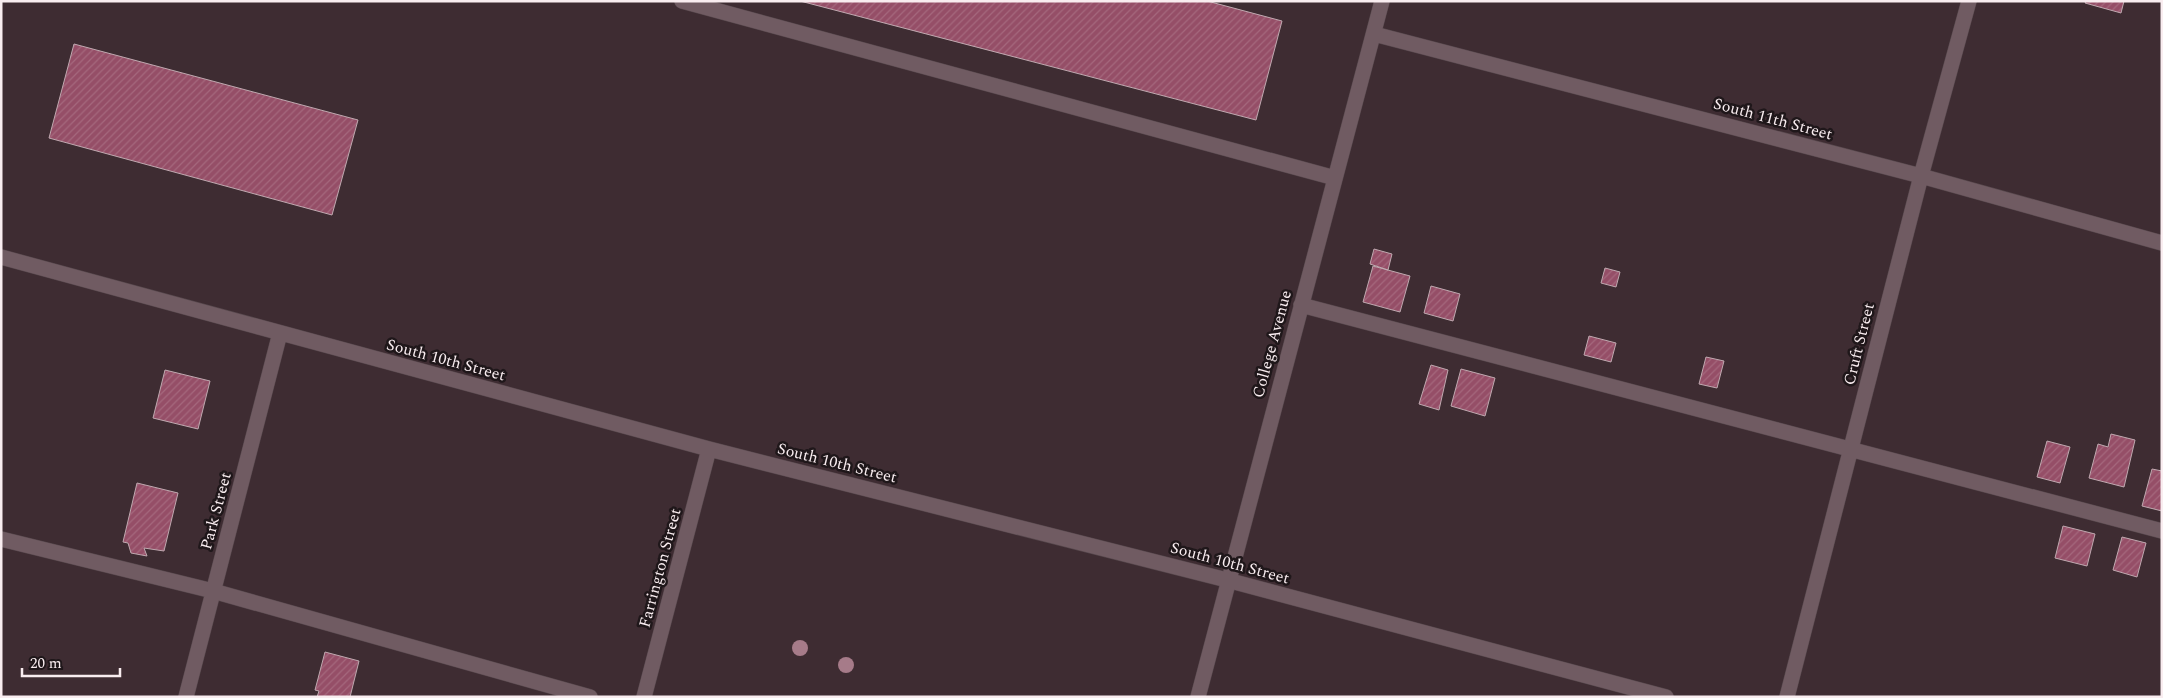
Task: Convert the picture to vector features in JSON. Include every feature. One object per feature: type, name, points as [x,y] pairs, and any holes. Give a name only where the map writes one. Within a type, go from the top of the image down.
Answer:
[{"type":"street","points":[[682,1],[1335,178]]},
{"type":"street","name":"College Avenue","points":[[1198,697],[1227,580],[1382,1]]},
{"type":"street","name":"Cruft Street","points":[[1787,697],[1921,176],[1969,1]]},
{"type":"street","name":"South 11th Street","points":[[1374,34],[1921,176],[2162,243]]},
{"type":"street","name":"South 10th Street","points":[[1,257],[709,449],[1227,580],[1666,697]]},
{"type":"street","points":[[1301,305],[2162,530]]},
{"type":"street","name":"Park Street","points":[[186,697],[280,333]]},
{"type":"street","name":"Farrington Street","points":[[644,697],[709,449]]},
{"type":"street","points":[[1,539],[213,591],[590,697]]},
{"type":"building","points":[[800,1],[1207,1],[1282,21],[1256,120]]},
{"type":"building","points":[[2086,1],[2124,1],[2121,13],[2085,3]]},
{"type":"building","points":[[74,44],[358,120],[332,215],[49,138]]},
{"type":"building","points":[[1374,249],[1392,254],[1388,270],[1370,264]]},
{"type":"building","points":[[1373,266],[1410,276],[1400,312],[1363,302]]},
{"type":"building","points":[[1605,268],[1620,272],[1616,287],[1601,283]]},
{"type":"building","points":[[1431,286],[1460,294],[1453,321],[1424,313]]},
{"type":"building","points":[[1589,336],[1616,343],[1611,362],[1584,355]]},
{"type":"building","points":[[1706,357],[1724,361],[1717,388],[1699,384]]},
{"type":"building","points":[[1431,365],[1448,370],[1439,410],[1419,404]]},
{"type":"building","points":[[1461,369],[1495,378],[1485,416],[1451,406]]},
{"type":"building","points":[[165,370],[210,381],[198,429],[153,418]]},
{"type":"building","points":[[2111,434],[2135,440],[2124,487],[2089,478],[2098,444],[2108,447]]},
{"type":"building","points":[[2047,441],[2070,447],[2060,483],[2037,477]]},
{"type":"building","points":[[2152,469],[2162,471],[2162,511],[2142,506]]},
{"type":"building","points":[[137,483],[178,493],[164,551],[144,548],[147,556],[131,553],[128,543],[123,542]]},
{"type":"building","points":[[2063,526],[2095,534],[2087,566],[2055,558]]},
{"type":"building","points":[[2122,537],[2146,543],[2137,577],[2113,570]]},
{"type":"building","points":[[325,652],[359,661],[350,697],[317,697],[319,691],[315,690]]}]
